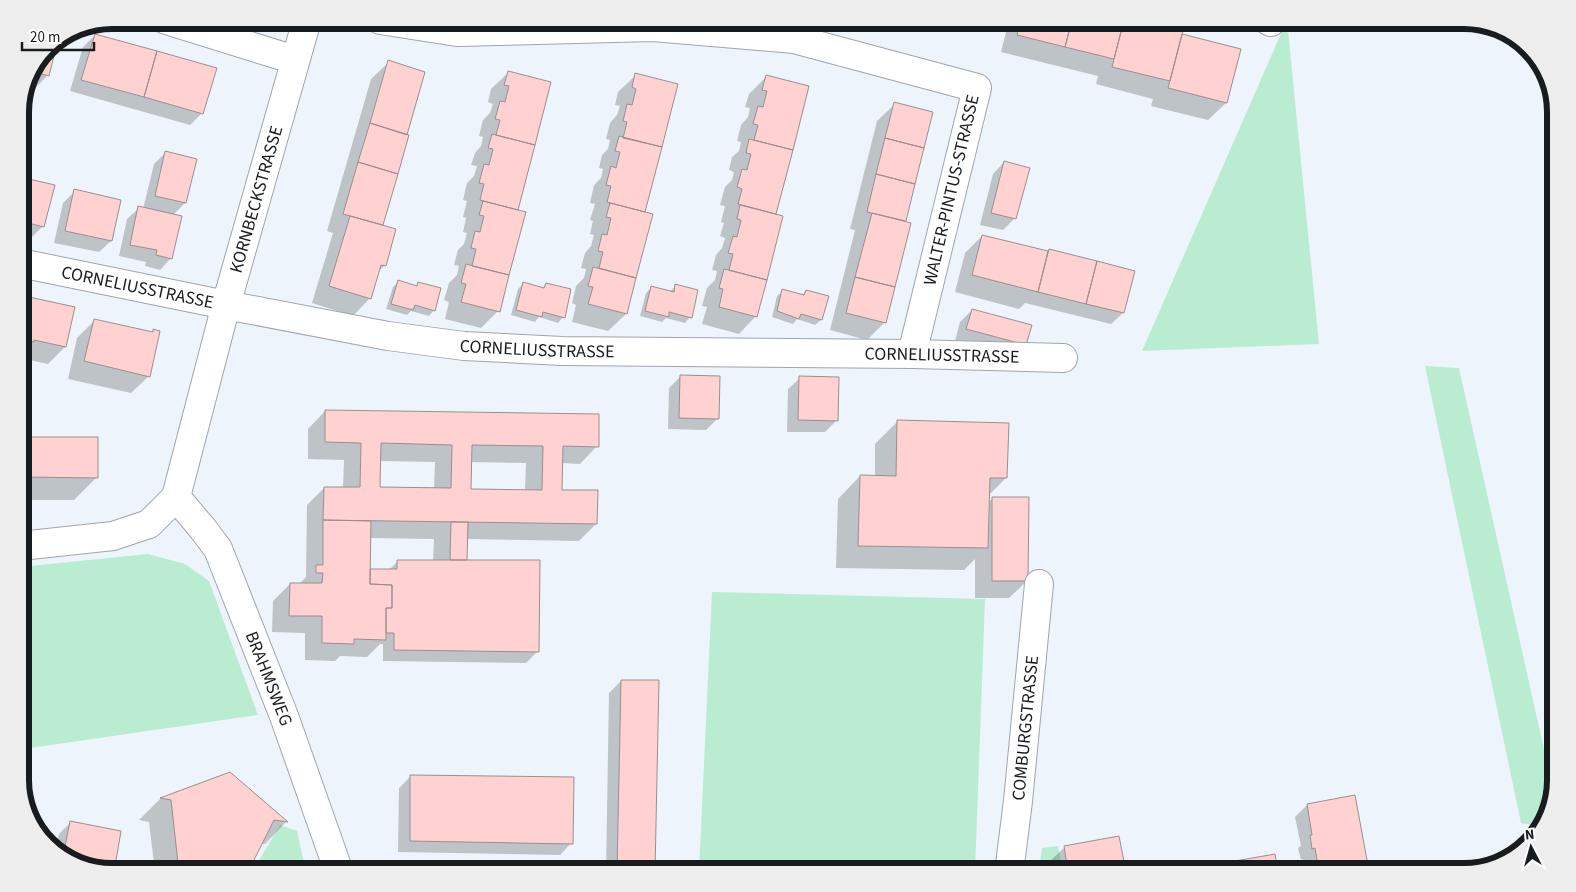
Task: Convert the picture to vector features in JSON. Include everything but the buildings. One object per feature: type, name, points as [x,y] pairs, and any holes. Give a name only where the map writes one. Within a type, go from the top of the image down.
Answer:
[{"type":"street","points":[[195,29],[295,60]]},
{"type":"street","name":"KORNBECKSTRASSE","points":[[176,497],[226,305],[304,29]]},
{"type":"street","name":"WALTER-PINTUS-STRASSE","points":[[437,29],[456,32],[574,29]]},
{"type":"street","name":"WALTER-PINTUS-STRASSE","points":[[676,29],[794,39],[977,88],[912,354]]},
{"type":"street","name":"CORNELIUSSTRASSE","points":[[29,265],[388,336],[464,346],[562,351],[912,354],[1063,358]]},
{"type":"street","points":[[29,545],[113,536],[148,524],[176,497]]},
{"type":"street","name":"BRAHMSWEG","points":[[176,497],[203,528],[218,549],[284,716],[336,863]]},
{"type":"street","name":"COMBURGSTRASSE","points":[[1010,863],[1039,584]]},
{"type":"green space","points":[[1283,29],[1288,29],[1319,344],[1142,351]]},
{"type":"green space","points":[[1425,366],[1459,368],[1547,763],[1547,791],[1536,822],[1521,822]]},
{"type":"green space","points":[[148,554],[185,564],[209,581],[258,715],[29,748],[29,566]]},
{"type":"green space","points":[[712,592],[985,599],[975,863],[699,863]]},
{"type":"green space","points":[[280,825],[297,831],[304,863],[257,863]]},
{"type":"green space","points":[[1058,846],[1061,863],[1040,863],[1042,848]]}]
